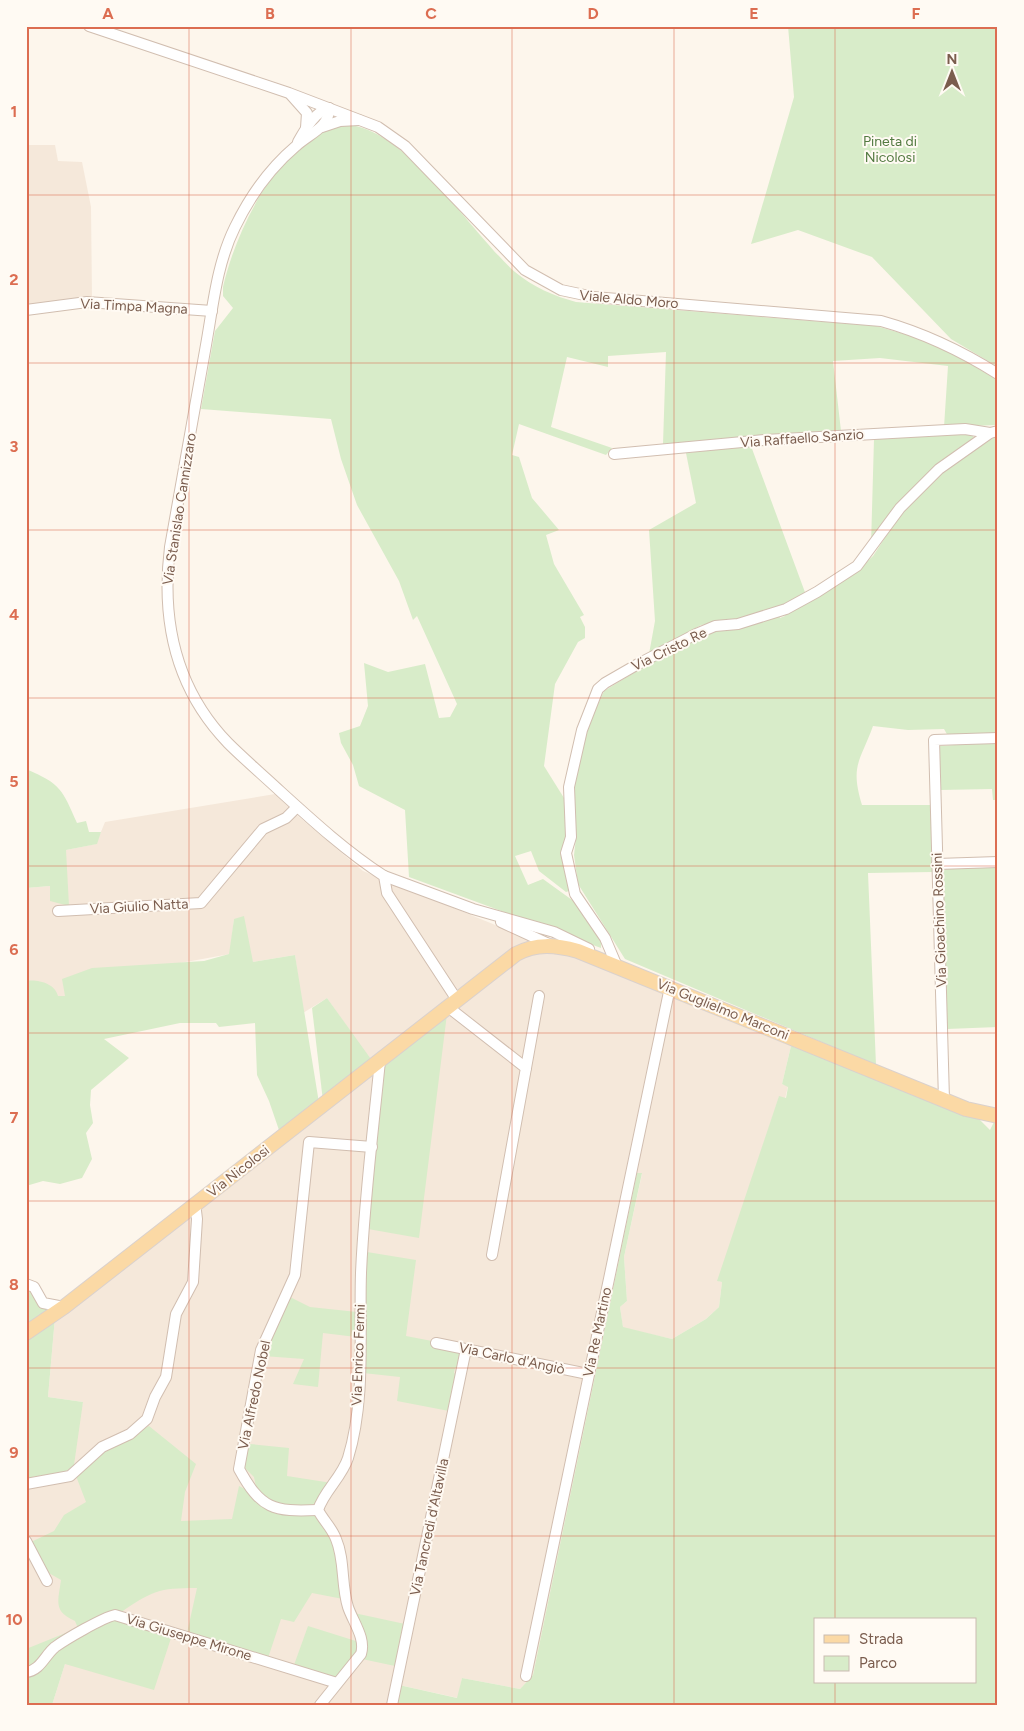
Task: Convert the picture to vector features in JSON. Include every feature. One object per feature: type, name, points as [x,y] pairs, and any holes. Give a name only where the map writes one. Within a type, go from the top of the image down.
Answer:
[{"type":"main road","name":"Via Guglielmo Marconi","points":[[453,1004],[516,954],[527,949],[552,946],[578,951],[616,964],[670,988],[966,1109],[998,1116]]},
{"type":"main road","name":"Via Nicolosi","points":[[26,1333],[64,1307],[195,1203],[453,1004]]},
{"type":"street","name":"Viale Aldo Moro","points":[[92,27],[289,93],[364,120],[378,127],[405,146],[514,260],[535,277],[561,290],[594,297],[833,316],[881,322],[924,334],[946,343],[998,374]]},
{"type":"street","points":[[289,93],[307,113],[306,128]]},
{"type":"street","points":[[329,108],[327,119],[321,127],[296,146],[306,128],[324,109],[329,108]]},
{"type":"street","points":[[321,127],[340,122],[364,120]]},
{"type":"street","name":"Via Stanislao Cannizzaro","points":[[296,146],[267,174],[234,228],[219,274],[170,546],[166,589],[168,621],[183,674],[212,724],[228,743],[297,807],[359,860],[384,876],[473,908]]},
{"type":"street","name":"Via Timpa Magna","points":[[26,310],[88,302],[212,310]]},
{"type":"street","name":"Via Raffaello Sanzio","points":[[614,454],[775,439],[965,429],[994,432]]},
{"type":"street","name":"Via Cristo Re","points":[[616,964],[605,938],[575,894],[566,853],[571,837],[569,787],[582,730],[598,689],[638,664],[696,634],[715,626],[738,624],[786,609],[817,592],[856,566],[900,508],[939,469],[994,432]]},
{"type":"street","name":"Via Gioachino Rossini","points":[[944,1100],[934,740],[998,738]]},
{"type":"street","name":"Via Giulio Natta","points":[[58,911],[201,903],[263,829],[286,818],[297,807]]},
{"type":"street","points":[[937,864],[998,862]]},
{"type":"street","points":[[384,876],[387,893],[453,1004],[526,1068]]},
{"type":"street","points":[[473,908],[554,932],[616,964]]},
{"type":"street","points":[[473,908],[552,946]]},
{"type":"street","name":"Via Re Martino","points":[[526,1676],[670,988]]},
{"type":"street","points":[[492,1255],[539,996]]},
{"type":"street","name":"Via Enrico Fermi","points":[[318,1510],[320,1503],[337,1480],[348,1458],[358,1400],[361,1272],[380,1061]]},
{"type":"street","name":"Via Alfredo Nobel","points":[[318,1510],[282,1511],[269,1506],[256,1496],[239,1469],[261,1350],[295,1275],[310,1142],[372,1147]]},
{"type":"street","points":[[26,1484],[70,1476],[102,1447],[130,1434],[147,1419],[155,1397],[166,1376],[176,1314],[193,1282],[197,1218],[195,1203]]},
{"type":"street","points":[[26,1284],[34,1287],[43,1303],[64,1307]]},
{"type":"street","name":"Via Carlo d'Angiò","points":[[436,1343],[588,1374]]},
{"type":"street","name":"Via Tancredi d'Altavilla","points":[[392,1705],[466,1349]]},
{"type":"street","points":[[318,1510],[322,1520],[336,1537],[348,1605],[363,1644],[361,1654],[320,1705]]},
{"type":"street","points":[[26,1541],[47,1581]]},
{"type":"street","name":"Via Giuseppe Mirone","points":[[26,1672],[37,1668],[54,1648],[62,1642],[115,1615],[337,1683]]},
{"type":"shaded area","points":[[26,145],[55,145],[58,161],[82,162],[91,207],[92,298],[26,305]]},
{"type":"shaded area","points":[[275,794],[363,871],[791,1046],[782,1084],[788,1086],[785,1099],[779,1097],[718,1281],[722,1282],[719,1307],[706,1319],[672,1339],[623,1328],[620,1307],[627,1301],[624,1257],[642,1174],[637,1173],[533,1675],[520,1689],[462,1678],[458,1698],[399,1685],[395,1705],[52,1705],[65,1664],[26,1656],[26,1478],[65,1472],[83,1402],[48,1397],[55,1317],[376,1068],[327,998],[303,1013],[295,955],[253,962],[234,919],[230,954],[64,984],[66,996],[57,996],[26,981],[26,888],[50,886],[66,850],[96,844],[105,822]]},
{"type":"green space","name":"Pineta di Nicolosi","points":[[788,26],[998,26],[998,367],[951,339],[872,257],[798,230],[751,244],[794,97]]},
{"type":"green space","points":[[348,125],[370,131],[393,144],[438,186],[515,272],[536,287],[552,294],[576,302],[876,326],[932,342],[998,380],[998,425],[944,427],[948,366],[880,358],[833,361],[841,431],[663,444],[666,352],[608,356],[608,367],[567,357],[551,427],[612,448],[606,455],[519,424],[512,455],[519,457],[532,498],[559,530],[546,535],[554,564],[584,615],[580,617],[585,627],[585,638],[578,642],[555,684],[544,766],[564,798],[572,890],[566,892],[539,871],[531,851],[515,856],[528,885],[543,879],[579,905],[601,940],[601,948],[409,877],[405,810],[359,786],[353,765],[341,743],[339,733],[360,726],[368,706],[364,663],[388,672],[425,664],[439,718],[450,717],[457,704],[417,616],[413,620],[399,581],[357,505],[341,459],[331,419],[201,409],[215,331],[233,308],[223,296],[223,287],[229,264],[251,212],[283,164],[302,145],[324,132]]},
{"type":"green space","points":[[963,432],[972,435],[975,440],[961,450],[871,545],[874,439]]},
{"type":"green space","points":[[998,435],[998,734],[948,736],[944,729],[908,730],[873,726],[858,764],[858,792],[862,805],[931,805],[933,872],[868,873],[876,1065],[625,959],[578,884],[574,855],[576,838],[572,788],[585,733],[604,691],[663,655],[711,632],[779,615],[780,618],[785,616],[786,612],[860,568],[873,556],[902,512],[947,468]]},
{"type":"green space","points":[[751,446],[806,595],[789,604],[736,620],[701,625],[649,654],[655,621],[649,530],[696,503],[686,453]]},
{"type":"green space","points":[[998,742],[998,800],[993,800],[992,789],[940,790],[940,746]]},
{"type":"green space","points":[[26,769],[47,779],[59,789],[68,802],[77,823],[86,821],[89,832],[101,832],[97,844],[66,850],[69,906],[50,901],[50,886],[26,888]]},
{"type":"green space","points":[[998,866],[998,1027],[947,1029],[940,867]]},
{"type":"green space","points":[[244,916],[253,962],[295,955],[319,1103],[280,1133],[269,1101],[257,1075],[255,1023],[219,1027],[216,1023],[180,1023],[104,1039],[129,1058],[91,1090],[90,1105],[93,1123],[86,1133],[92,1159],[82,1178],[60,1184],[43,1181],[26,1186],[26,981],[45,983],[53,988],[58,996],[65,996],[62,979],[92,968],[204,961],[229,954],[234,919]]},
{"type":"green space","points":[[327,998],[373,1062],[323,1101],[312,1008]]},
{"type":"green space","points":[[447,1014],[419,1238],[368,1229],[384,1066],[386,1062]]},
{"type":"green space","points":[[791,1046],[978,1118],[990,1130],[994,1122],[998,1123],[998,1705],[395,1705],[399,1685],[457,1698],[462,1678],[520,1689],[533,1675],[637,1173],[642,1173],[624,1257],[627,1301],[620,1307],[623,1327],[672,1339],[706,1319],[719,1307],[722,1282],[717,1281],[779,1096],[786,1098],[788,1087],[782,1084]]},
{"type":"green space","points":[[367,1252],[416,1260],[406,1336],[432,1341],[431,1346],[462,1352],[459,1368],[455,1368],[454,1373],[457,1375],[449,1411],[397,1401],[400,1377],[363,1373]]},
{"type":"green space","points":[[26,1286],[57,1308],[26,1329]]},
{"type":"green space","points":[[288,1296],[310,1307],[357,1312],[356,1337],[323,1333],[318,1387],[293,1384],[304,1359],[263,1356]]},
{"type":"green space","points":[[55,1317],[48,1397],[83,1402],[74,1465],[65,1472],[26,1478],[26,1339]]},
{"type":"green space","points":[[149,1426],[196,1464],[185,1492],[181,1521],[232,1519],[239,1486],[249,1491],[260,1502],[315,1514],[335,1542],[343,1599],[312,1593],[294,1622],[281,1619],[268,1658],[187,1633],[197,1588],[164,1590],[148,1595],[120,1613],[115,1613],[26,1670],[26,1649],[78,1628],[75,1621],[60,1609],[58,1600],[61,1580],[47,1572],[31,1542],[54,1531],[64,1515],[86,1502],[76,1476],[106,1450]]},
{"type":"green space","points":[[250,1444],[289,1448],[287,1476],[332,1483],[317,1503],[295,1509],[267,1500],[256,1487],[254,1477],[243,1466]]},
{"type":"green space","points":[[354,1613],[405,1624],[395,1666],[362,1659]]},
{"type":"green space","points":[[112,1617],[172,1635],[154,1690],[65,1664],[52,1705],[26,1705],[26,1674],[55,1649]]},
{"type":"green space","points":[[308,1626],[359,1642],[360,1648],[336,1677],[294,1665]]}]
